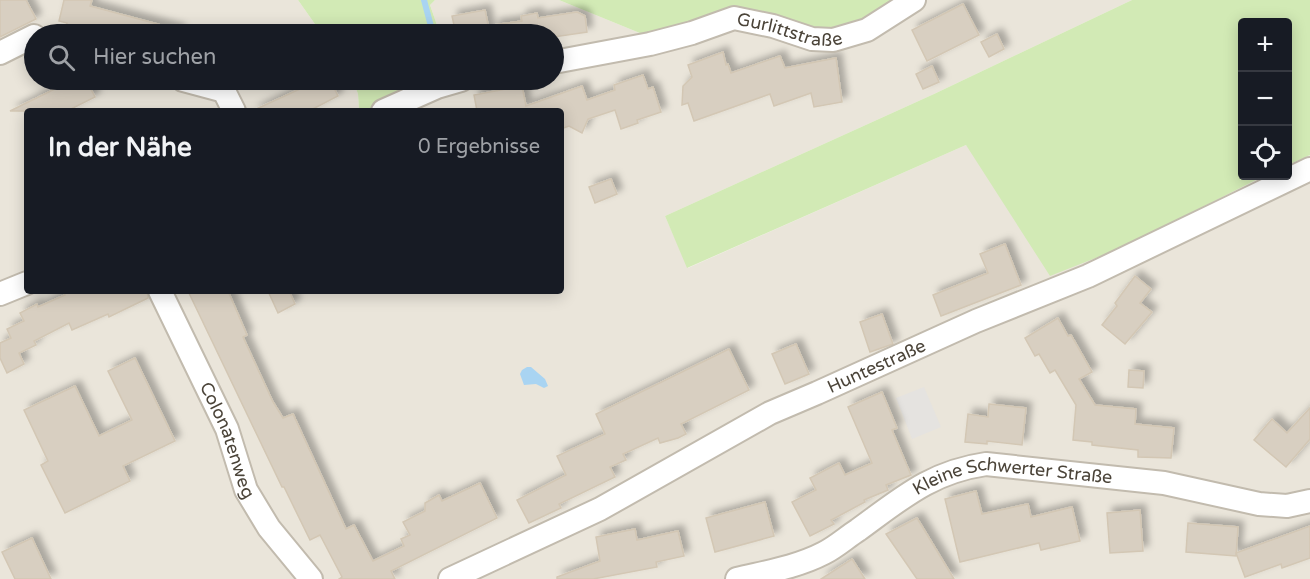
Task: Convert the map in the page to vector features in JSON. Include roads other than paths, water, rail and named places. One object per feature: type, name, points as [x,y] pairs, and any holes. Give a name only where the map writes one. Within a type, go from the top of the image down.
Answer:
[{"type":"street","name":"Gurlittstraße","points":[[564,60],[650,44],[692,33],[734,18],[773,26],[812,39],[833,40],[867,30],[914,0]]},
{"type":"street","points":[[0,53],[24,41]]},
{"type":"street","points":[[217,90],[224,92],[232,108]]},
{"type":"street","points":[[390,108],[430,90]]},
{"type":"street","name":"Huntestraße","points":[[450,579],[600,509],[770,413],[976,321],[1088,276],[1310,169]]},
{"type":"street","points":[[0,294],[24,284]]},
{"type":"street","name":"Colonatenweg","points":[[161,294],[227,429],[246,490],[269,528],[311,579]]},
{"type":"street","name":"Kleine Schwerter Straße","points":[[737,579],[793,566],[826,553],[916,487],[939,475],[963,467],[986,464],[1164,483],[1259,504],[1287,506],[1310,501]]},
{"type":"water","points":[[527,367],[531,367],[545,379],[548,386],[544,388],[536,384],[524,385],[520,374]]},
{"type":"waterway","points":[[424,0],[430,24]]}]
